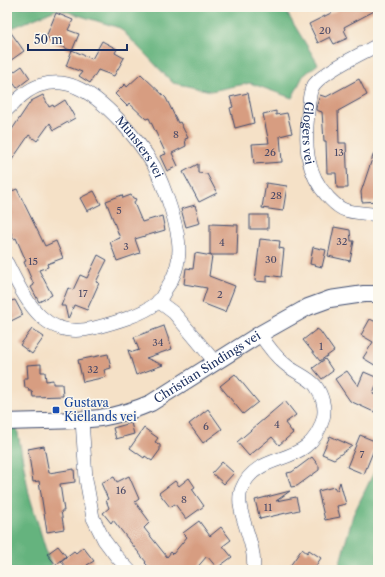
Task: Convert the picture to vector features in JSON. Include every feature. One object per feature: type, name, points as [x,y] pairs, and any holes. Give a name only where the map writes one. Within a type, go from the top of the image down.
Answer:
[{"type":"street","name":"Glogers vei","points":[[378,45],[320,78],[312,87],[309,98],[306,132],[309,166],[319,188],[334,203],[346,211],[378,214]]},
{"type":"street","name":"Münsters vei","points":[[7,110],[22,96],[39,85],[60,83],[69,84],[96,100],[129,131],[143,149],[154,167],[163,185],[175,228],[179,250],[173,277],[158,301],[122,320],[81,331],[67,330],[46,321],[37,314],[29,304],[7,263]]},
{"type":"street","name":"Christian Sindings vei","points":[[7,422],[82,420],[112,416],[132,411],[151,403],[260,334],[308,307],[330,299],[364,294],[378,294]]},
{"type":"street","points":[[158,301],[174,313],[215,362]]},
{"type":"street","points":[[253,570],[252,542],[242,515],[239,499],[241,489],[252,472],[265,464],[291,456],[314,440],[321,428],[324,415],[324,402],[315,385],[272,352],[260,334]]},
{"type":"street","points":[[82,420],[86,480],[93,518],[104,540],[116,556],[130,570]]},
{"type":"green space","points":[[7,7],[302,7],[287,13],[318,64],[303,76],[292,98],[250,83],[211,91],[173,83],[120,28],[58,9],[7,30]]},
{"type":"green space","points":[[7,410],[15,417],[29,494],[49,560],[54,570],[7,570]]},
{"type":"green space","points":[[378,464],[378,570],[338,570],[353,515]]},
{"type":"building","points":[[343,7],[378,7],[378,9],[344,27],[348,38],[334,44],[330,37],[318,43],[309,24]]},
{"type":"building","points":[[56,13],[73,20],[68,30],[79,34],[72,51],[52,42],[53,40],[46,37]]},
{"type":"building","points":[[7,27],[24,51],[7,63]]},
{"type":"building","points":[[102,41],[117,49],[115,53],[124,58],[114,76],[98,70],[90,83],[79,76],[82,72],[66,66],[72,50],[92,59]]},
{"type":"building","points":[[22,66],[30,78],[17,88],[8,76]]},
{"type":"building","points":[[141,74],[166,98],[178,123],[180,122],[188,138],[185,139],[186,146],[172,153],[178,166],[167,171],[160,156],[166,154],[149,118],[146,119],[129,103],[127,106],[115,94],[125,84],[127,87]]},
{"type":"building","points":[[359,79],[367,95],[338,111],[339,143],[346,143],[348,188],[337,188],[336,173],[327,173],[326,141],[324,141],[322,112],[316,110],[316,108],[320,95],[326,97]]},
{"type":"building","points":[[248,93],[254,123],[235,128],[230,108],[233,107],[230,97]]},
{"type":"building","points":[[43,95],[49,107],[53,105],[54,107],[65,100],[75,118],[54,130],[50,123],[37,141],[29,135],[7,167],[7,137],[31,101]]},
{"type":"building","points":[[276,111],[276,115],[287,113],[292,133],[280,136],[282,162],[254,164],[252,144],[269,143],[263,114]]},
{"type":"building","points":[[374,153],[378,201],[362,202],[361,192]]},
{"type":"building","points":[[198,164],[198,173],[207,174],[217,193],[199,202],[183,172]]},
{"type":"building","points":[[266,183],[287,186],[283,211],[262,208]]},
{"type":"building","points":[[17,189],[45,246],[56,241],[63,258],[47,264],[48,267],[39,270],[52,295],[39,302],[31,287],[34,285],[24,262],[26,261],[16,238],[14,239],[7,225],[7,193]]},
{"type":"building","points":[[94,191],[101,204],[87,211],[80,198]]},
{"type":"building","points":[[122,195],[123,198],[131,195],[136,199],[134,203],[142,222],[162,216],[165,230],[135,239],[140,253],[117,261],[110,242],[120,238],[106,201]]},
{"type":"building","points":[[195,205],[200,223],[186,227],[181,209]]},
{"type":"building","points":[[250,215],[268,215],[268,229],[250,229]]},
{"type":"building","points":[[210,224],[238,225],[237,255],[210,255]]},
{"type":"building","points":[[334,227],[350,230],[351,241],[354,241],[350,261],[328,256]]},
{"type":"building","points":[[260,239],[280,241],[279,248],[284,249],[281,277],[267,275],[267,282],[255,281]]},
{"type":"building","points":[[313,247],[326,250],[322,267],[310,264]]},
{"type":"building","points":[[195,253],[212,256],[209,276],[235,286],[225,312],[202,303],[207,288],[184,284],[186,268],[193,269]]},
{"type":"building","points":[[98,255],[107,260],[96,282],[99,283],[87,310],[74,305],[68,319],[65,306],[61,306],[68,288],[73,290],[80,275],[87,278]]},
{"type":"building","points":[[15,300],[23,315],[7,323],[7,302]]},
{"type":"building","points":[[370,319],[378,323],[378,367],[363,358],[373,342],[361,335]]},
{"type":"building","points":[[164,326],[172,349],[146,358],[163,365],[136,375],[128,350],[133,352],[139,350],[134,337]]},
{"type":"building","points":[[32,329],[44,337],[32,354],[20,345]]},
{"type":"building","points":[[317,329],[334,351],[320,361],[303,340]]},
{"type":"building","points":[[108,354],[111,368],[104,370],[106,377],[83,382],[78,360]]},
{"type":"building","points":[[325,359],[333,371],[322,379],[313,368]]},
{"type":"building","points":[[41,364],[41,372],[45,372],[46,381],[53,380],[53,384],[62,384],[63,396],[33,397],[32,391],[25,388],[24,378],[28,378],[27,365]]},
{"type":"building","points":[[347,371],[358,386],[364,372],[378,378],[373,394],[378,396],[378,403],[374,412],[350,401],[335,379]]},
{"type":"building","points":[[235,374],[258,402],[243,414],[220,386]]},
{"type":"building","points":[[285,401],[296,415],[285,423],[293,433],[279,445],[272,437],[249,456],[237,442]]},
{"type":"building","points":[[208,409],[222,429],[203,443],[189,424]]},
{"type":"building","points":[[131,423],[134,434],[116,439],[113,428]]},
{"type":"building","points":[[144,428],[158,438],[155,442],[160,445],[160,450],[152,461],[145,456],[144,458],[130,448]]},
{"type":"building","points":[[360,435],[377,442],[364,474],[347,467]]},
{"type":"building","points":[[330,436],[352,446],[334,459],[322,454]]},
{"type":"building","points":[[44,446],[49,473],[74,469],[75,482],[60,484],[64,511],[61,511],[64,529],[47,532],[39,481],[33,482],[28,449]]},
{"type":"building","points":[[312,457],[319,466],[319,470],[297,486],[291,487],[287,473],[292,472]]},
{"type":"building","points":[[222,462],[234,473],[224,484],[212,473]]},
{"type":"building","points":[[129,476],[139,499],[135,502],[150,522],[144,528],[167,557],[171,552],[173,554],[187,537],[183,533],[199,521],[210,536],[221,527],[231,540],[223,546],[232,557],[217,568],[207,556],[195,570],[152,570],[145,563],[146,562],[113,520],[111,523],[103,513],[109,508],[106,500],[108,499],[101,483],[114,477],[117,482]]},
{"type":"building","points":[[189,478],[195,487],[192,489],[204,506],[186,519],[175,504],[170,507],[159,493],[175,481],[179,486]]},
{"type":"building","points":[[340,482],[346,504],[337,506],[340,517],[325,520],[318,491],[334,487],[337,491]]},
{"type":"building","points":[[290,491],[276,501],[296,497],[299,510],[260,519],[255,500]]},
{"type":"building","points":[[58,546],[66,556],[56,565],[47,554]]},
{"type":"building","points":[[83,547],[94,561],[87,565],[91,570],[68,570],[61,561],[74,551],[76,553]]},
{"type":"building","points":[[302,549],[307,553],[309,550],[321,558],[313,570],[287,570]]},
{"type":"place","name":"Gustava Kiellands vei","points":[[56,410]]}]
